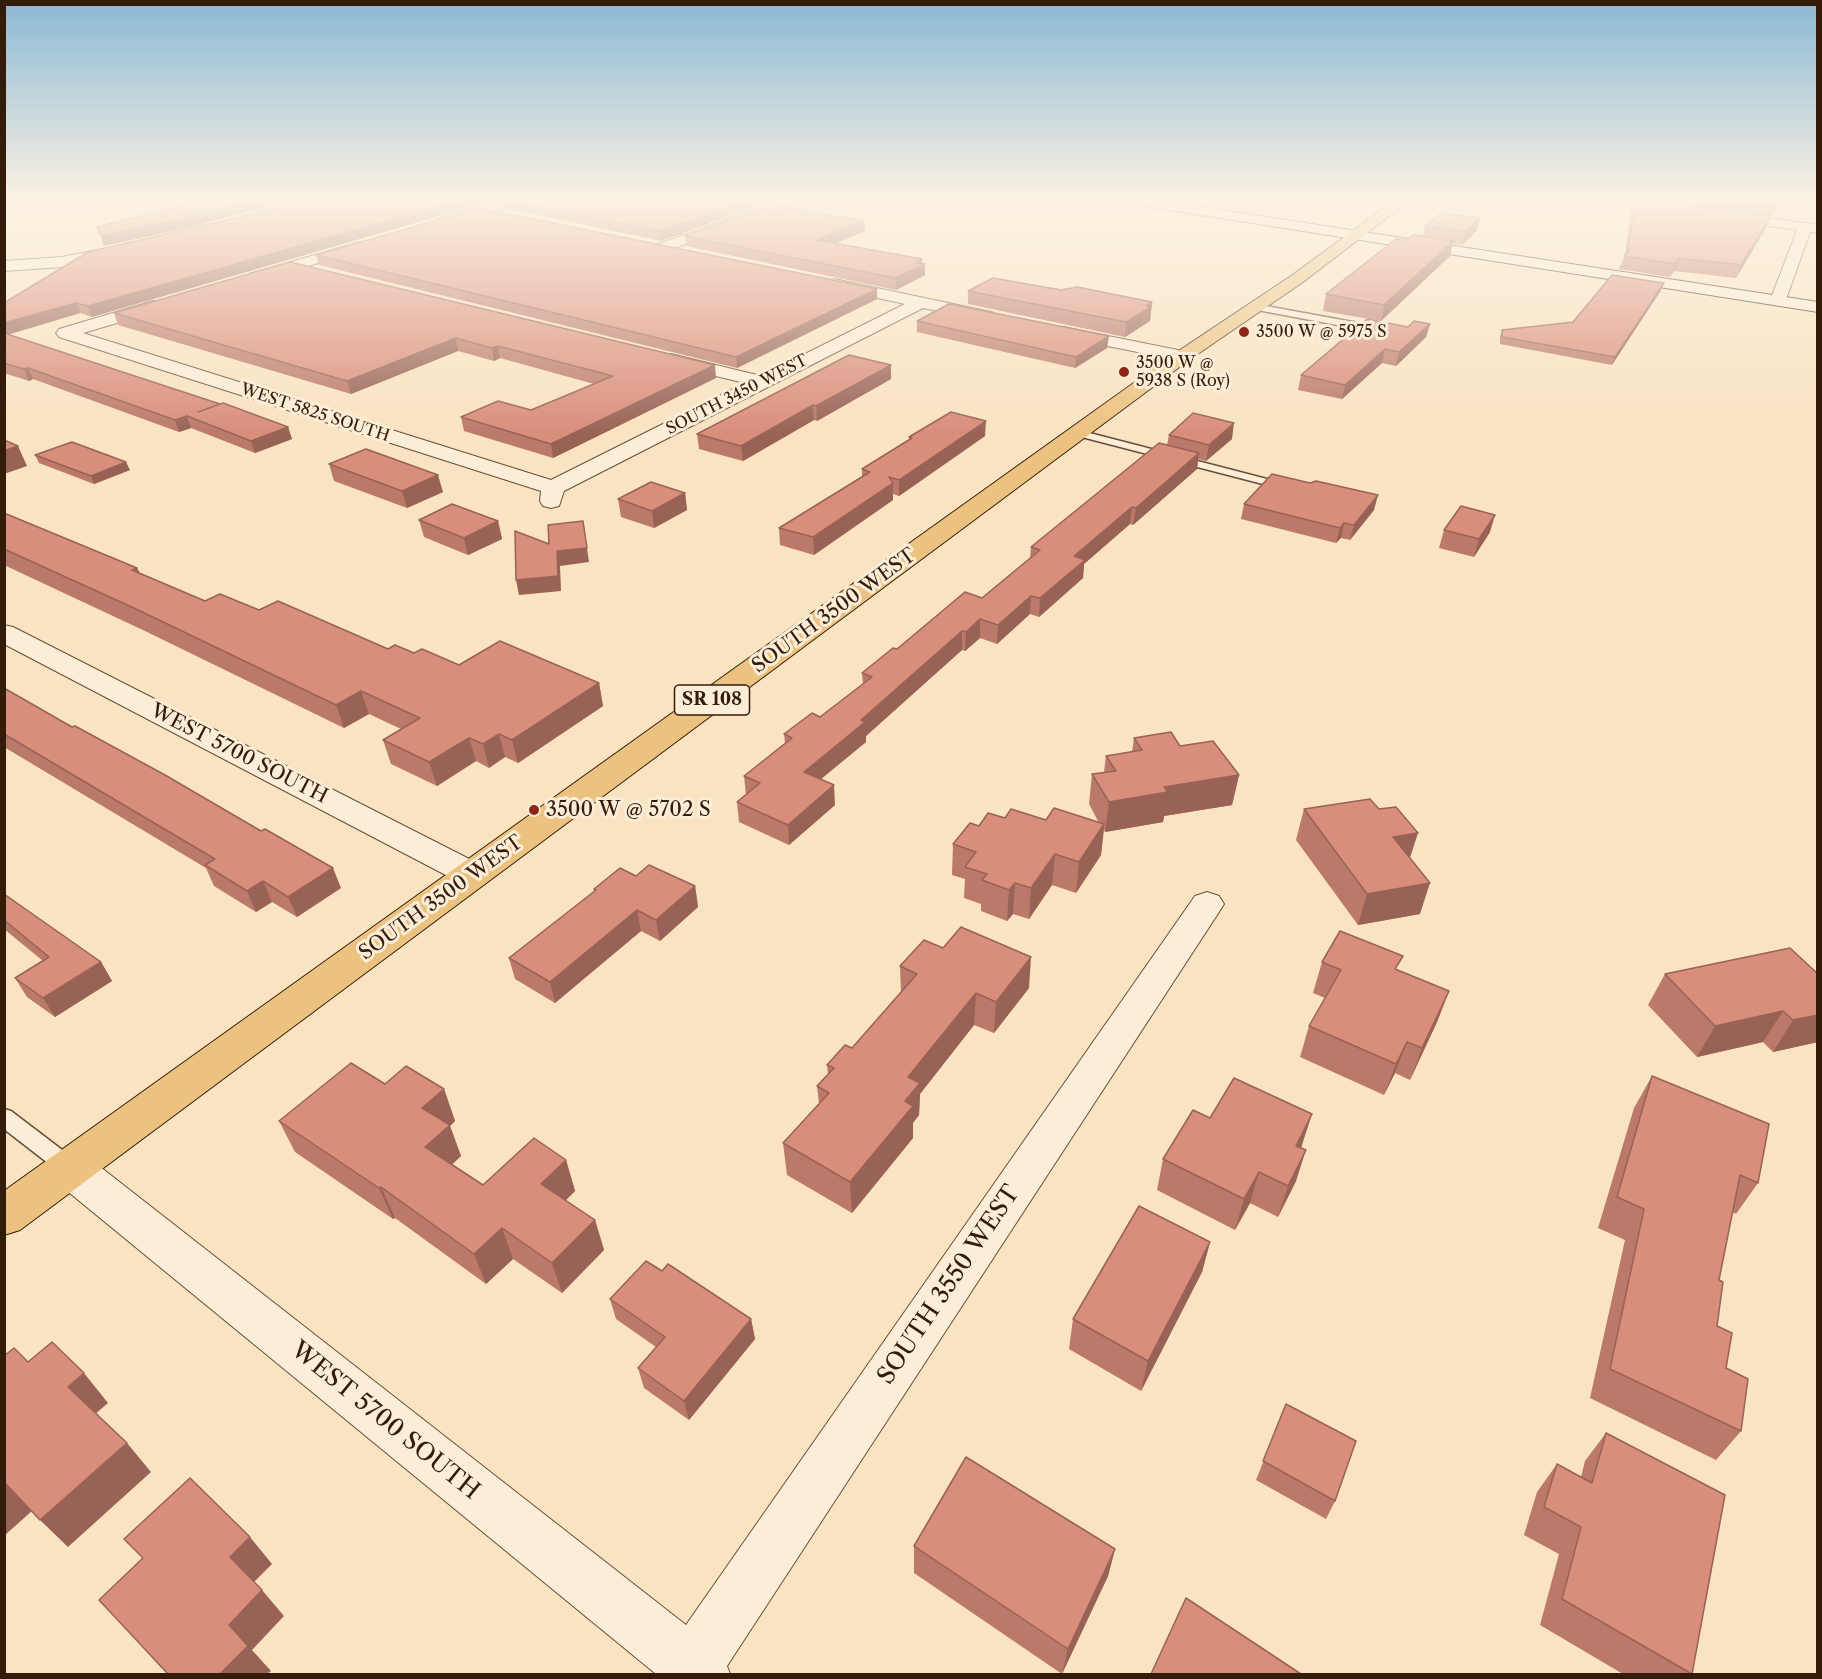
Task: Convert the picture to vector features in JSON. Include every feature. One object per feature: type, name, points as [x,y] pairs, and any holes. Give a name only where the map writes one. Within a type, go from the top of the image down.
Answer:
[{"type":"main road","name":"SOUTH 3500 WEST","points":[[4,1216],[1183,356],[1295,278]]},
{"type":"street","points":[[236,283],[252,278]]},
{"type":"street","points":[[1633,278],[1818,307]]},
{"type":"street","points":[[1778,301],[1788,278]]},
{"type":"street","points":[[820,281],[1004,319]]},
{"type":"street","name":"WEST 5825 SOUTH","points":[[179,299],[65,333],[552,494]]},
{"type":"street","name":"SOUTH 3450 WEST","points":[[552,494],[763,382],[922,302]]},
{"type":"street","points":[[1051,329],[1183,356]]},
{"type":"street","points":[[652,355],[763,382]]},
{"type":"street","name":"WEST 5700 SOUTH","points":[[4,633],[473,875]]},
{"type":"street","name":"SOUTH 3550 WEST","points":[[696,1671],[1207,904]]},
{"type":"street","name":"WEST 5700 SOUTH","points":[[70,1168],[696,1671]]},
{"type":"lane","points":[[1255,307],[1393,333]]},
{"type":"lane","points":[[1078,433],[1295,490]]},
{"type":"lane","points":[[4,1117],[70,1168]]},
{"type":"building","points":[[45,278],[185,278],[88,306],[76,303],[4,323],[4,303]]},
{"type":"building","points":[[234,278],[357,278],[715,365],[551,444],[461,417],[498,401],[531,410],[613,376],[498,346],[492,348],[456,338],[347,381],[114,313]]},
{"type":"building","points":[[412,278],[825,278],[877,289],[736,357]]},
{"type":"building","points":[[995,278],[1061,290],[1077,287],[1152,302],[1146,306],[1151,307],[1126,322],[968,291]]},
{"type":"building","points":[[1346,278],[1413,278],[1384,305],[1326,294]]},
{"type":"building","points":[[1609,278],[1634,278],[1664,283],[1615,357],[1502,337],[1502,330],[1573,322]]},
{"type":"building","points":[[949,304],[1109,336],[1076,357],[917,321]]},
{"type":"building","points":[[1367,319],[1408,327],[1414,321],[1430,324],[1399,352],[1385,349],[1345,385],[1301,375]]},
{"type":"building","points":[[4,333],[220,404],[198,412],[223,403],[288,427],[251,441],[187,416],[175,420],[28,368],[4,363]]},
{"type":"building","points":[[849,355],[891,365],[816,406],[813,405],[741,446],[697,434]]},
{"type":"building","points":[[951,412],[986,421],[899,480],[889,477],[893,483],[813,537],[779,528],[870,472],[862,469]]},
{"type":"building","points":[[1193,413],[1234,423],[1209,445],[1169,435]]},
{"type":"building","points":[[4,440],[18,446],[4,451]]},
{"type":"building","points":[[72,442],[126,462],[91,476],[35,455]]},
{"type":"building","points":[[1159,443],[1199,453],[1136,508],[1132,507],[1074,556],[1085,560],[1040,598],[1031,596],[998,625],[980,619],[966,632],[962,631],[861,720],[865,722],[804,772],[834,785],[788,825],[737,802],[760,783],[744,776],[792,738],[784,734],[812,713],[820,717],[872,677],[862,673],[893,648],[897,649],[965,592],[982,598],[1040,550],[1031,547]]},
{"type":"building","points":[[366,449],[438,475],[402,491],[329,464]]},
{"type":"building","points":[[1272,474],[1378,495],[1354,525],[1344,523],[1340,528],[1244,504]]},
{"type":"building","points":[[651,482],[685,493],[652,511],[618,499]]},
{"type":"building","points":[[452,504],[498,521],[464,538],[419,520]]},
{"type":"building","points":[[1461,506],[1495,515],[1479,539],[1444,530]]},
{"type":"building","points":[[4,513],[137,568],[132,570],[205,601],[220,594],[259,610],[278,601],[388,649],[395,645],[414,653],[422,649],[459,665],[500,641],[599,683],[512,740],[499,734],[483,744],[469,738],[429,762],[383,740],[420,718],[361,691],[336,705],[136,609],[4,549]]},
{"type":"building","points":[[583,521],[587,548],[557,551],[558,576],[516,580],[515,531],[549,544],[548,525]]},
{"type":"building","points":[[4,688],[72,727],[75,726],[165,775],[261,831],[265,829],[333,868],[288,897],[263,881],[247,891],[205,865],[215,859],[4,734]]},
{"type":"building","points":[[1171,732],[1180,746],[1213,741],[1239,775],[1164,787],[1168,792],[1109,802],[1092,774],[1116,771],[1106,756],[1142,750],[1134,738]]},
{"type":"building","points":[[1370,799],[1379,809],[1396,807],[1418,833],[1393,837],[1430,883],[1367,894],[1304,809]]},
{"type":"building","points":[[1054,808],[1104,824],[1079,862],[1055,854],[1031,888],[1015,883],[1009,890],[982,880],[987,874],[965,867],[976,852],[953,844],[970,823],[979,826],[988,813],[1005,818],[1011,809],[1046,820]]},
{"type":"building","points":[[649,865],[695,886],[656,920],[637,910],[550,982],[509,958],[596,890],[594,889],[620,868],[636,876]]},
{"type":"building","points":[[4,894],[101,962],[43,998],[15,978],[49,957],[4,920]]},
{"type":"building","points":[[961,927],[1031,957],[996,1002],[976,993],[908,1077],[920,1083],[905,1101],[913,1106],[850,1182],[783,1143],[829,1093],[817,1086],[834,1068],[827,1065],[845,1045],[852,1048],[917,974],[900,966],[924,940],[943,948]]},
{"type":"building","points":[[1340,931],[1403,956],[1395,969],[1449,991],[1422,1048],[1407,1042],[1396,1064],[1309,1026],[1341,970],[1322,962]]},
{"type":"building","points":[[1790,948],[1818,974],[1818,1015],[1793,1020],[1783,1011],[1715,1026],[1665,974]]},
{"type":"building","points":[[351,1063],[385,1084],[406,1066],[444,1089],[422,1108],[450,1125],[425,1147],[483,1185],[534,1138],[566,1160],[541,1184],[595,1220],[552,1263],[502,1228],[474,1254],[381,1187],[379,1188],[279,1121]]},
{"type":"building","points":[[1652,1076],[1769,1124],[1758,1183],[1740,1175],[1719,1280],[1723,1282],[1717,1326],[1732,1333],[1726,1368],[1748,1379],[1741,1431],[1610,1369],[1644,1209],[1617,1197]]},
{"type":"building","points":[[1234,1078],[1312,1114],[1296,1146],[1306,1150],[1288,1186],[1259,1172],[1244,1199],[1163,1159],[1193,1110],[1210,1118]]},
{"type":"building","points":[[1139,1206],[1210,1242],[1148,1361],[1073,1319]]},
{"type":"building","points":[[646,1261],[662,1271],[668,1264],[751,1319],[684,1401],[638,1368],[665,1337],[610,1299]]},
{"type":"building","points":[[52,1342],[84,1373],[68,1387],[127,1443],[40,1520],[4,1482],[4,1356],[14,1348],[28,1362]]},
{"type":"building","points":[[1286,1404],[1356,1441],[1335,1501],[1263,1461]]},
{"type":"building","points":[[1606,1433],[1725,1495],[1692,1674],[1562,1599],[1581,1527],[1544,1507],[1557,1464],[1592,1483]]},
{"type":"building","points":[[966,1457],[1115,1549],[1068,1649],[914,1546]]},
{"type":"building","points":[[190,1478],[250,1537],[230,1557],[262,1590],[229,1625],[248,1646],[220,1674],[168,1674],[99,1600],[143,1558],[124,1539]]},
{"type":"building","points":[[1186,1598],[1301,1674],[1151,1674]]},
{"type":"place","name":"3500 W @ 5975 S","points":[[1244,332]]},
{"type":"place","name":"3500 W @ 5938 S (Roy)","points":[[1124,372]]},
{"type":"place","name":"3500 W @ 5702 S","points":[[534,810]]}]
